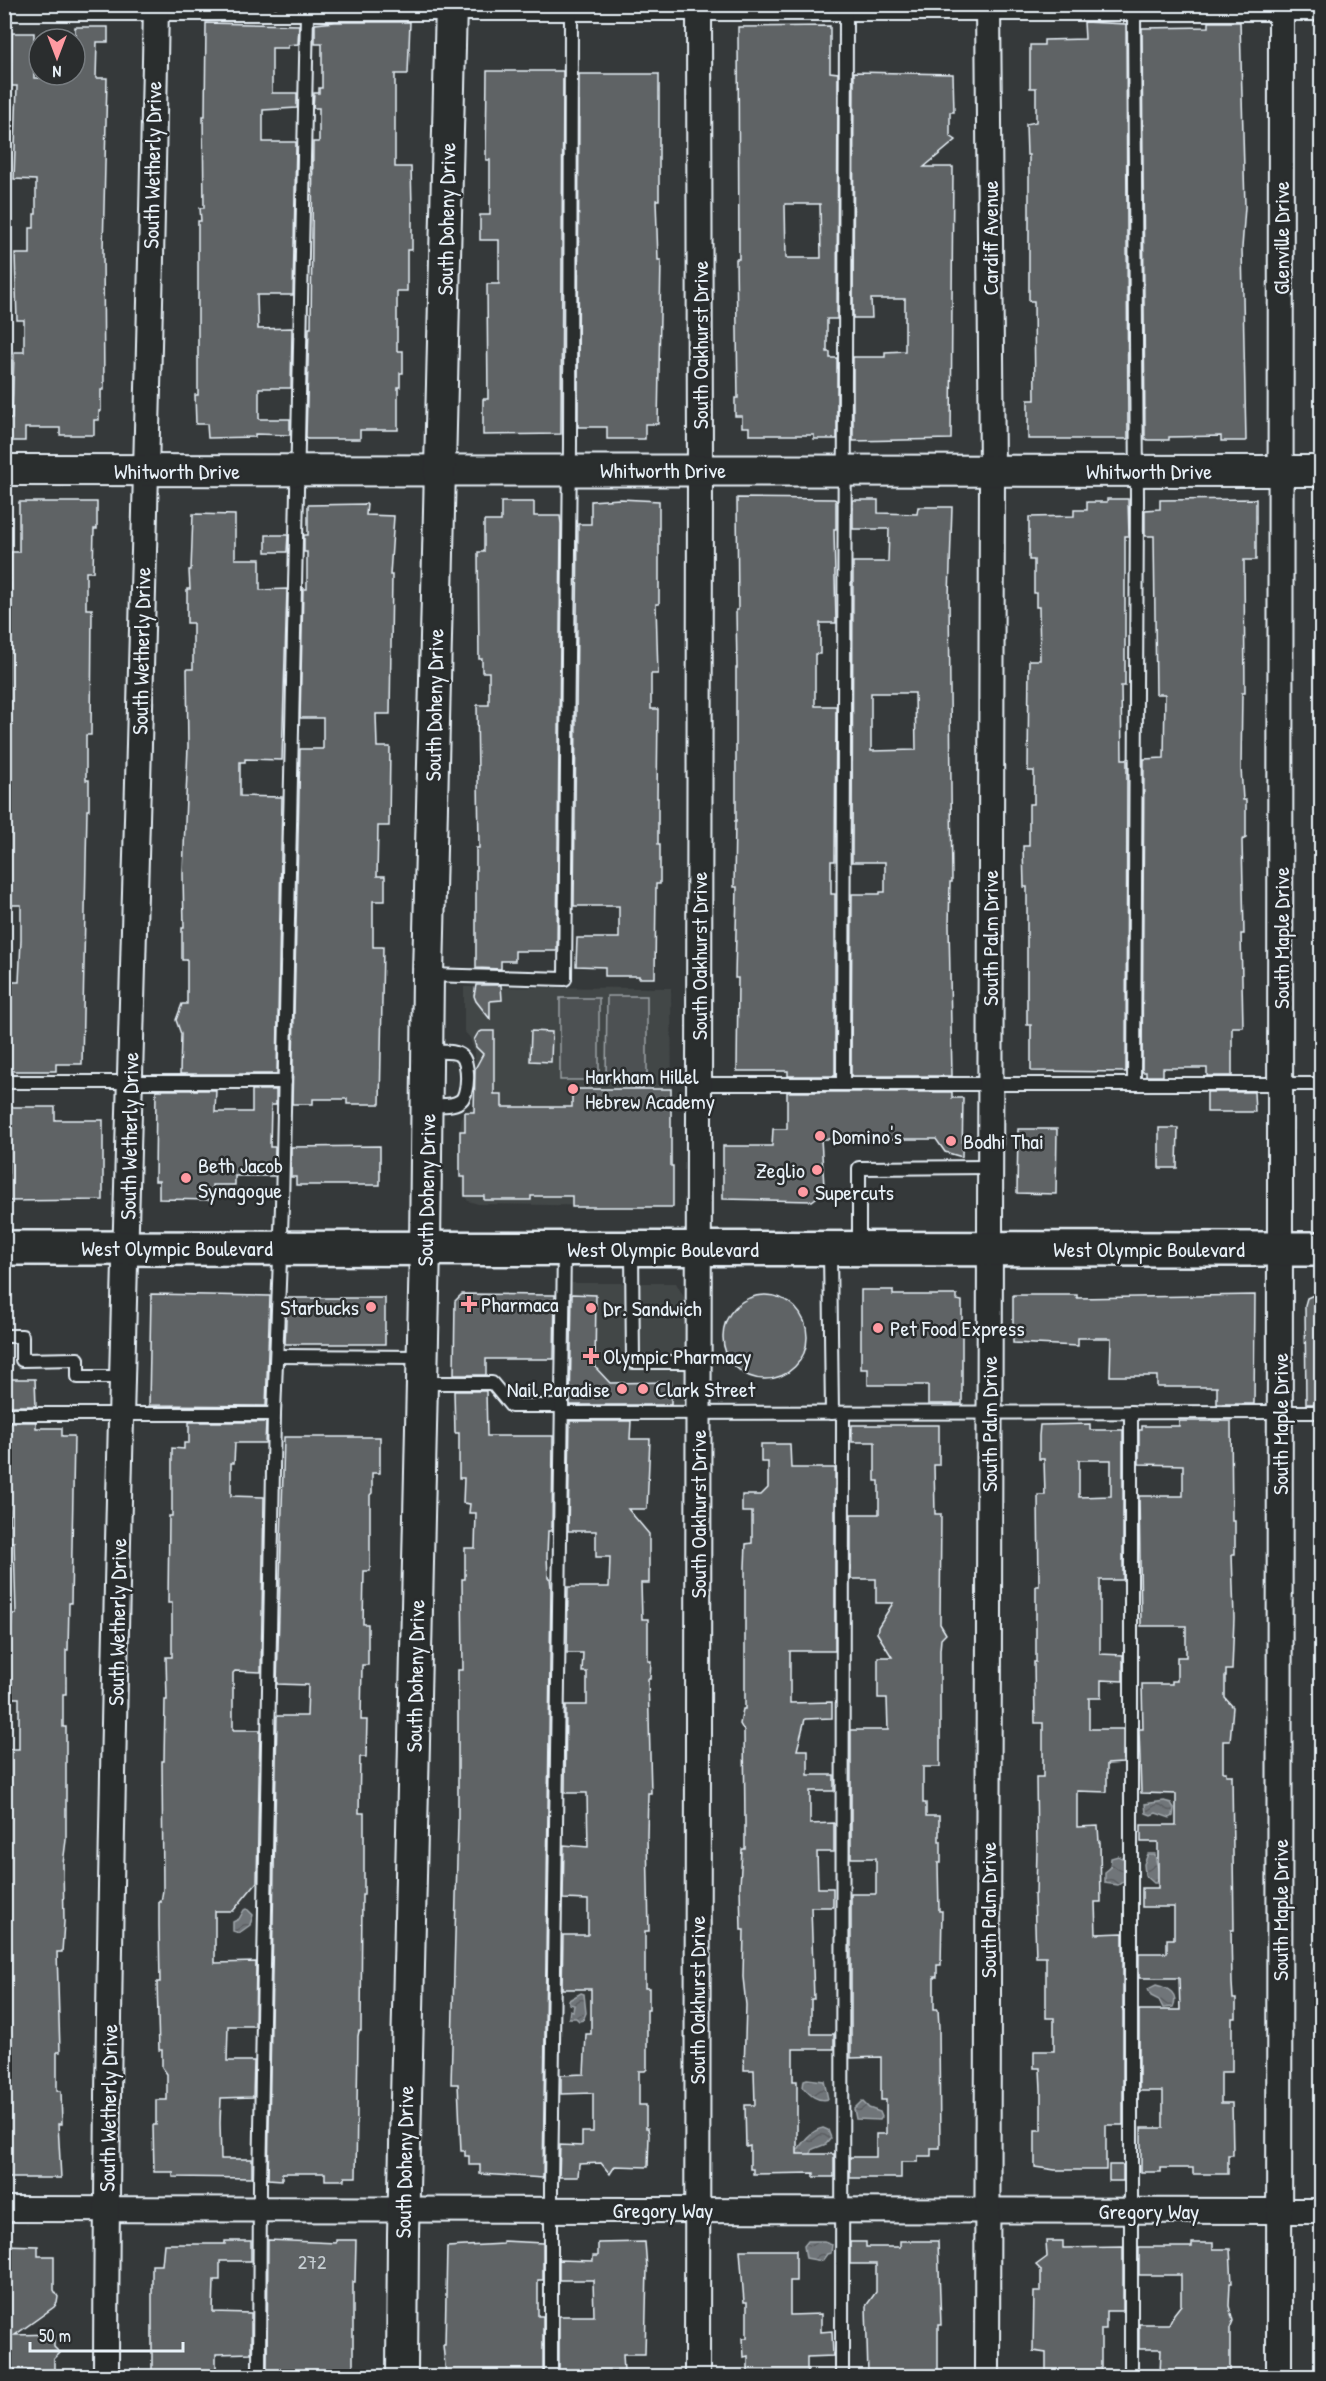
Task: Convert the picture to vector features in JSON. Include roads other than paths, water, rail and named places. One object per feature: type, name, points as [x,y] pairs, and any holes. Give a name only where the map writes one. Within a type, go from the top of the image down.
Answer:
[{"type":"main road","name":"West Olympic Boulevard","points":[[4,1248],[1322,1250]]},
{"type":"street","name":"South Wetherly Drive","points":[[106,2376],[106,2210],[121,1414],[127,1248],[155,9]]},
{"type":"street","name":"South Doheny Drive","points":[[402,2376],[403,2210],[425,1248],[428,975],[451,9]]},
{"type":"street","name":"South Oakhurst Drive","points":[[697,2376],[699,9]]},
{"type":"street","name":"Cardiff Avenue","points":[[988,9],[992,471]]},
{"type":"street","name":"Glenville Drive","points":[[1281,9],[1282,471]]},
{"type":"street","name":"Whitworth Drive","points":[[4,470],[1322,471]]},
{"type":"street","name":"South Palm Drive","points":[[987,2376],[992,471]]},
{"type":"street","name":"South Maple Drive","points":[[1280,2376],[1282,471]]},
{"type":"street","name":"Gregory Way","points":[[4,2209],[1322,2211]]},
{"type":"lane","points":[[4,14],[155,9],[307,14],[451,9],[571,14],[699,9],[846,14],[988,9],[1134,14],[1281,9],[1322,14]]},
{"type":"lane","points":[[259,2376],[274,1414],[285,1082],[307,14]]},
{"type":"lane","points":[[428,975],[565,979],[570,470],[571,14]]},
{"type":"lane","points":[[843,1084],[846,14]]},
{"type":"lane","points":[[1134,14],[1137,471],[1134,1084]]},
{"type":"lane","points":[[427,1052],[457,1053],[463,1056],[466,1062],[466,1094],[455,1104],[427,1105]]},
{"type":"lane","points":[[4,1082],[285,1082]]},
{"type":"lane","points":[[699,1084],[1322,1084]]},
{"type":"lane","points":[[842,2376],[838,1413],[845,1249],[859,1168],[990,1167]]},
{"type":"lane","points":[[550,2376],[564,1248]]},
{"type":"lane","points":[[632,1249],[633,1362],[698,1362]]},
{"type":"lane","points":[[4,1336],[22,1336],[22,1360],[78,1359],[78,1377],[122,1377]]},
{"type":"lane","points":[[277,1356],[422,1370],[492,1383],[511,1406],[562,1409],[698,1413],[1322,1412]]},
{"type":"lane","points":[[1131,1412],[1131,2376]]},
{"type":"lane","points":[[4,1414],[274,1414]]},
{"type":"water","points":[[1164,1801],[1171,1803],[1174,1808],[1173,1816],[1170,1818],[1156,1813],[1151,1815],[1146,1813],[1145,1804]]},
{"type":"water","points":[[1148,1854],[1155,1854],[1161,1883],[1154,1883],[1145,1875],[1144,1864]]},
{"type":"water","points":[[1118,1856],[1124,1859],[1124,1881],[1118,1885],[1105,1883],[1105,1872],[1110,1868],[1111,1858]]},
{"type":"water","points":[[247,1909],[253,1915],[250,1925],[239,1933],[233,1931],[233,1922],[239,1919]]},
{"type":"water","points":[[1156,1985],[1172,1992],[1175,1999],[1173,2007],[1163,2008],[1159,2000],[1151,1996],[1148,1989]]},
{"type":"water","points":[[581,1993],[584,1994],[586,2013],[583,2020],[579,2021],[576,2018],[569,2018],[570,2010],[573,2011],[574,2005],[569,2004],[569,2000]]},
{"type":"water","points":[[804,2080],[824,2081],[828,2099],[817,2099],[808,2093],[803,2087]]},
{"type":"water","points":[[862,2101],[869,2108],[880,2112],[882,2117],[880,2120],[856,2119],[854,2109]]},
{"type":"water","points":[[823,2128],[828,2130],[831,2138],[826,2144],[813,2149],[806,2164],[795,2154],[811,2134]]},
{"type":"water","points":[[808,2241],[824,2241],[832,2244],[831,2253],[827,2254],[822,2261],[806,2258],[804,2246]]},
{"type":"place","name":"Harkham Hillel Hebrew Academy","points":[[573,1089]]},
{"type":"place","name":"Domino's","points":[[820,1136]]},
{"type":"place","name":"Bodhi Thai","points":[[951,1141]]},
{"type":"place","name":"Zeglio","points":[[817,1170]]},
{"type":"place","name":"Beth Jacob Synagogue","points":[[186,1178]]},
{"type":"place","name":"Supercuts","points":[[803,1192]]},
{"type":"place","name":"Pharmaca","points":[[469,1304]]},
{"type":"place","name":"Starbucks","points":[[371,1307]]},
{"type":"place","name":"Dr. Sandwich","points":[[591,1308]]},
{"type":"place","name":"Pet Food Express","points":[[878,1328]]},
{"type":"place","name":"Olympic Pharmacy","points":[[591,1356]]},
{"type":"place","name":"Nail Paradise","points":[[622,1389]]},
{"type":"place","name":"Clark Street","points":[[643,1389]]}]
